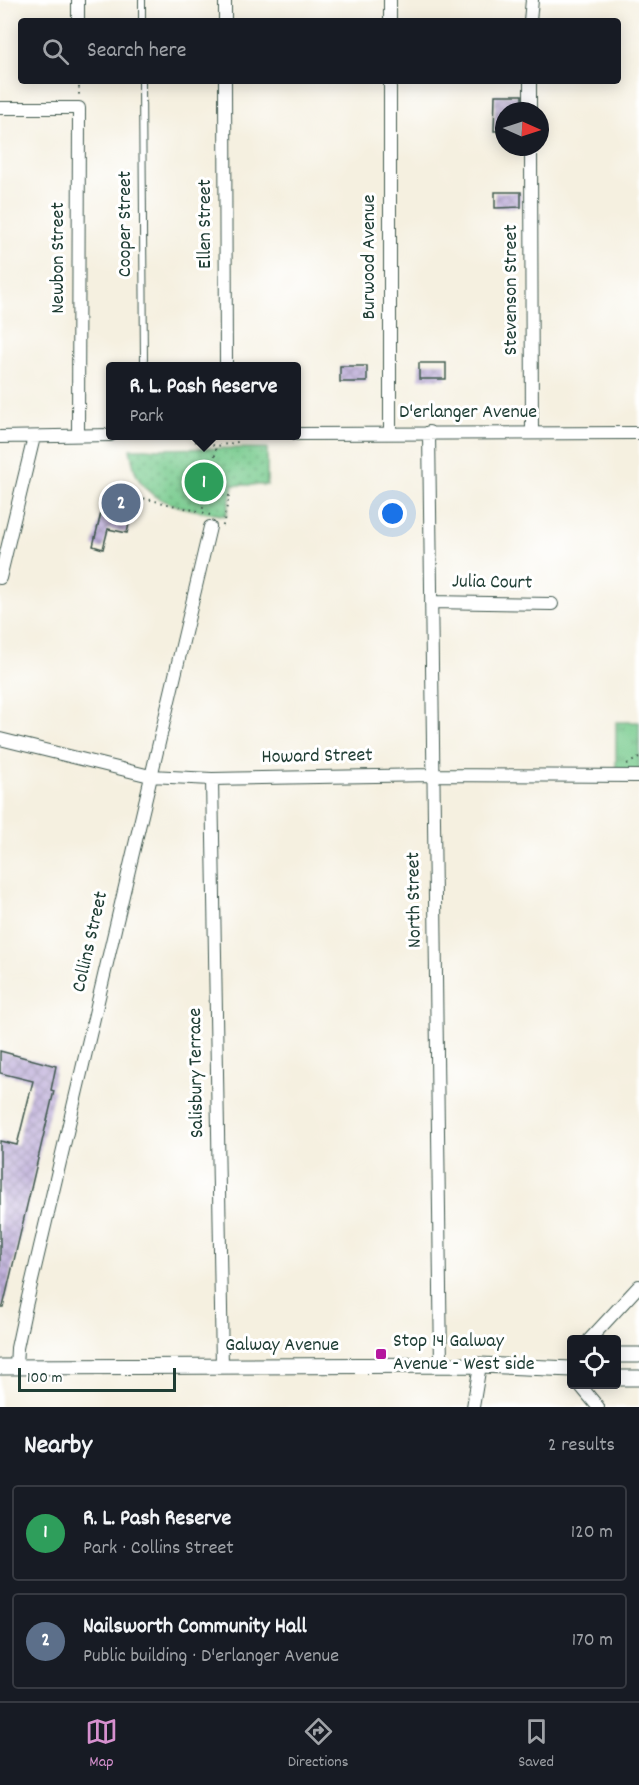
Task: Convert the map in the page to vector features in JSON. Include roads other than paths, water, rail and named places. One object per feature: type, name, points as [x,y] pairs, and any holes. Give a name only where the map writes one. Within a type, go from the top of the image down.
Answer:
[{"type":"street","points":[[78,0],[78,18]]},
{"type":"street","points":[[225,0],[225,18]]},
{"type":"street","points":[[390,0],[390,18]]},
{"type":"street","points":[[530,18],[532,0]]},
{"type":"street","name":"Ellen Street","points":[[225,84],[226,362]]},
{"type":"street","name":"Burwood Avenue","points":[[390,84],[390,432]]},
{"type":"street","points":[[530,84],[530,102]]},
{"type":"street","name":"Newbon Street","points":[[0,108],[80,108],[78,435]]},
{"type":"street","name":"Stevenson Street","points":[[531,156],[532,434]]},
{"type":"street","name":"North Street","points":[[429,432],[441,1366]]},
{"type":"street","name":"D'erlanger Avenue","points":[[301,434],[639,433]]},
{"type":"street","points":[[0,437],[106,435]]},
{"type":"street","points":[[0,578],[34,437]]},
{"type":"street","name":"Collins Street","points":[[16,1367],[16,1348],[210,528]]},
{"type":"street","name":"Julia Court","points":[[430,602],[552,604]]},
{"type":"street","name":"Howard Street","points":[[0,739],[150,776],[212,779],[432,775],[639,776]]},
{"type":"street","name":"Salisbury Terrace","points":[[212,779],[222,1367]]},
{"type":"street","points":[[594,1335],[639,1286]]},
{"type":"street","points":[[621,1355],[639,1355]]},
{"type":"street","points":[[473,1407],[480,1365]]},
{"type":"street","name":"Galway Avenue","points":[[0,1367],[480,1365],[567,1367]]},
{"type":"street","points":[[621,1378],[639,1378]]},
{"type":"street","points":[[583,1389],[598,1407]]},
{"type":"lane","points":[[142,0],[142,18]]},
{"type":"lane","name":"Cooper Street","points":[[142,84],[144,362]]},
{"type":"place","name":"R. L. Pash Reserve","points":[[204,482]]},
{"type":"place","name":"Nailsworth Community Hall","points":[[121,503]]},
{"type":"place","name":"Stop 14 Galway Avenue - West side","points":[[381,1354]]}]
